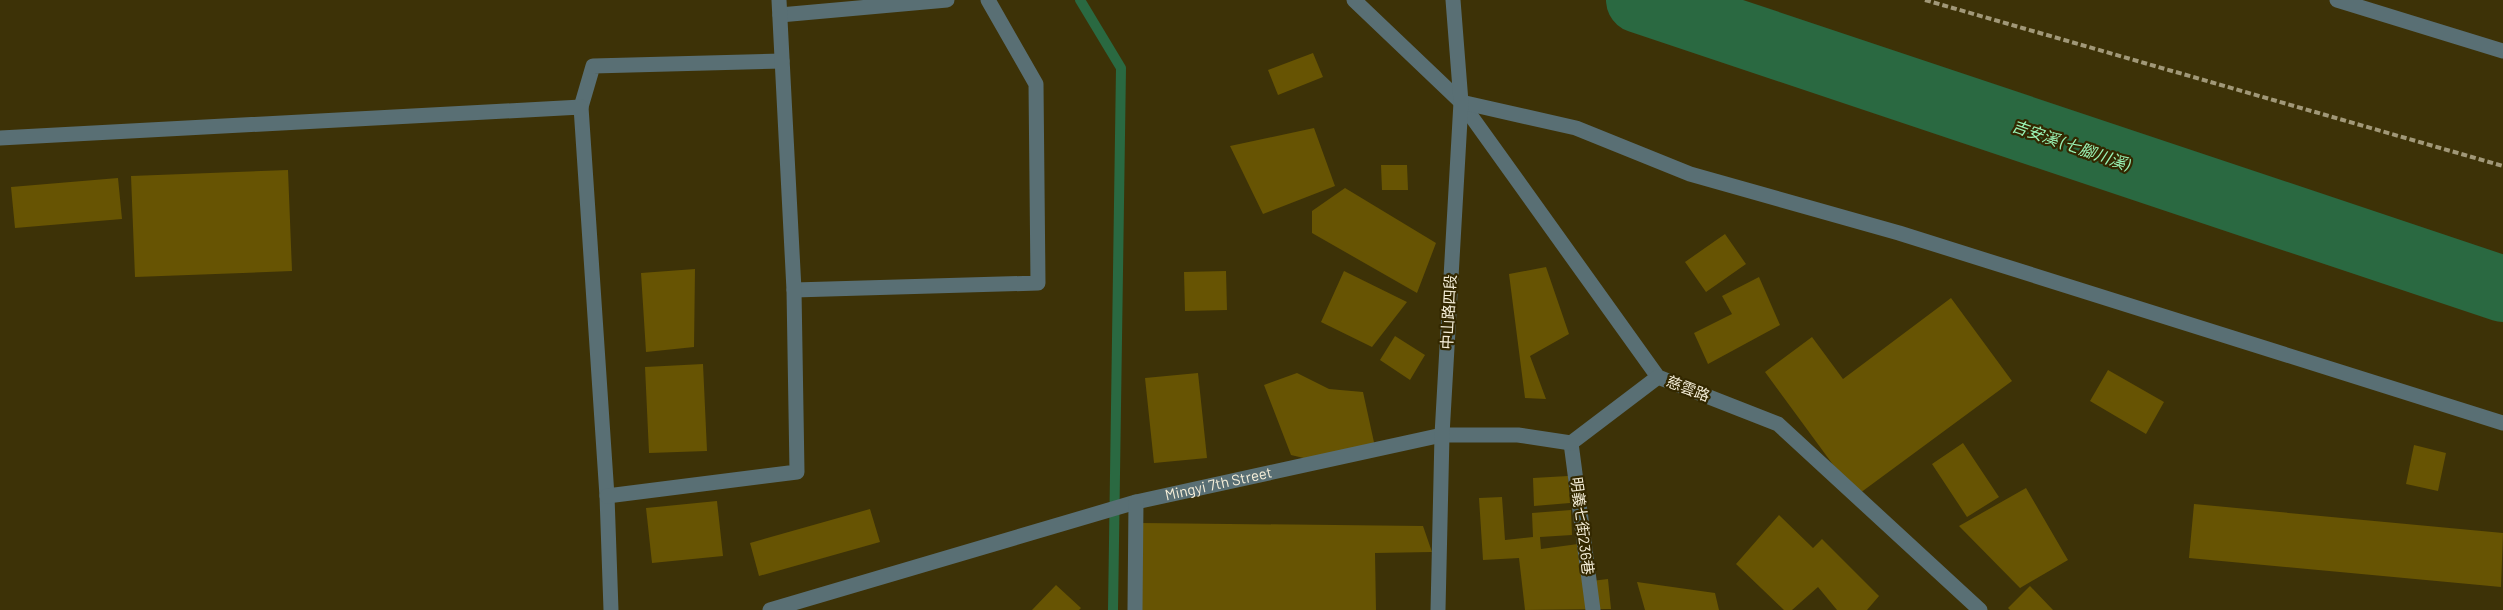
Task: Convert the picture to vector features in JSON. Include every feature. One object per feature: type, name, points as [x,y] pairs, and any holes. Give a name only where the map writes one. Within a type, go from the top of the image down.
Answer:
[{"type":"street","points":[[607,496],[797,472],[794,290],[779,8],[948,0]]},
{"type":"street","points":[[794,290],[1038,283],[1036,84],[988,0]]},
{"type":"street","name":"慈雲路","points":[[1354,0],[1461,102],[1658,377],[1778,424],[1980,610]]},
{"type":"street","points":[[2337,0],[2503,51]]},
{"type":"street","name":"中山路四段","points":[[1438,610],[1442,435],[1461,102],[1452,7]]},
{"type":"street","points":[[611,610],[607,496],[582,107],[593,66],[782,62]]},
{"type":"street","points":[[1461,102],[1576,128],[1690,174],[1899,233],[2503,423]]},
{"type":"street","points":[[0,138],[582,107]]},
{"type":"street","points":[[1571,443],[1658,377]]},
{"type":"street","name":"Mingyi 7th Street","points":[[770,610],[1134,502],[1442,435],[1518,435],[1571,443]]},
{"type":"street","name":"明義七街236巷","points":[[1571,443],[1593,610]]},
{"type":"street","points":[[1134,502],[1135,610]]},
{"type":"path","points":[[1925,0],[2503,166]]},
{"type":"building","points":[[1313,53],[1323,77],[1278,95],[1268,70]]},
{"type":"building","points":[[1314,128],[1335,186],[1263,214],[1230,146]]},
{"type":"building","points":[[1381,165],[1407,165],[1408,190],[1382,190]]},
{"type":"building","points":[[288,170],[292,271],[135,277],[131,176]]},
{"type":"building","points":[[118,178],[122,219],[15,228],[11,187]]},
{"type":"building","points":[[1345,188],[1436,243],[1417,293],[1312,233],[1312,211]]},
{"type":"building","points":[[1725,234],[1746,264],[1706,292],[1685,262]]},
{"type":"building","points":[[1546,267],[1569,334],[1530,356],[1546,399],[1525,398],[1509,274]]},
{"type":"building","points":[[695,269],[694,347],[646,352],[641,273]]},
{"type":"building","points":[[1226,271],[1227,310],[1185,311],[1184,272]]},
{"type":"building","points":[[1344,271],[1407,302],[1372,347],[1321,322]]},
{"type":"building","points":[[1759,277],[1780,325],[1708,364],[1694,333],[1732,314],[1722,296]]},
{"type":"building","points":[[1951,298],[2012,381],[1856,496],[1765,372],[1812,337],[1843,379]]},
{"type":"building","points":[[1395,336],[1425,355],[1410,380],[1380,360]]},
{"type":"building","points":[[703,364],[707,451],[649,453],[645,367]]},
{"type":"building","points":[[2108,370],[2164,402],[2146,434],[2090,401]]},
{"type":"building","points":[[1198,373],[1207,458],[1154,463],[1145,378]]},
{"type":"building","points":[[1297,373],[1329,389],[1363,392],[1377,456],[1333,465],[1291,455],[1264,385]]},
{"type":"building","points":[[1963,443],[1999,497],[1967,517],[1932,464]]},
{"type":"building","points":[[2414,445],[2446,453],[2438,491],[2406,484]]},
{"type":"building","points":[[1568,476],[1570,503],[1534,506],[1533,478]]},
{"type":"building","points":[[2026,488],[2068,560],[2020,588],[1959,526]]},
{"type":"building","points":[[1502,497],[1505,540],[1533,537],[1532,513],[1571,510],[1572,535],[1540,537],[1541,549],[1578,544],[1583,582],[1608,579],[1611,609],[1525,610],[1519,558],[1483,560],[1479,498]]},
{"type":"building","points":[[717,501],[723,556],[652,563],[646,508]]},
{"type":"building","points":[[2194,504],[2503,533],[2501,587],[2189,558]]},
{"type":"building","points":[[870,509],[880,542],[759,576],[750,543]]},
{"type":"building","points":[[1779,515],[1813,548],[1822,539],[1879,596],[1867,610],[1837,610],[1818,587],[1792,610],[1784,610],[1736,564]]},
{"type":"building","points":[[1142,523],[1423,526],[1432,552],[1375,553],[1376,610],[1142,610]]},
{"type":"building","points":[[1637,582],[1715,593],[1719,610],[1645,610]]},
{"type":"building","points":[[1056,585],[1081,608],[1079,610],[1032,610]]},
{"type":"building","points":[[2030,586],[2053,610],[2010,610],[2008,608]]},
{"type":"waterway","points":[[1080,0],[1121,68],[1113,610]]},
{"type":"waterway","name":"吉安溪 (七腳川溪)","points":[[1639,0],[2503,289]]}]
